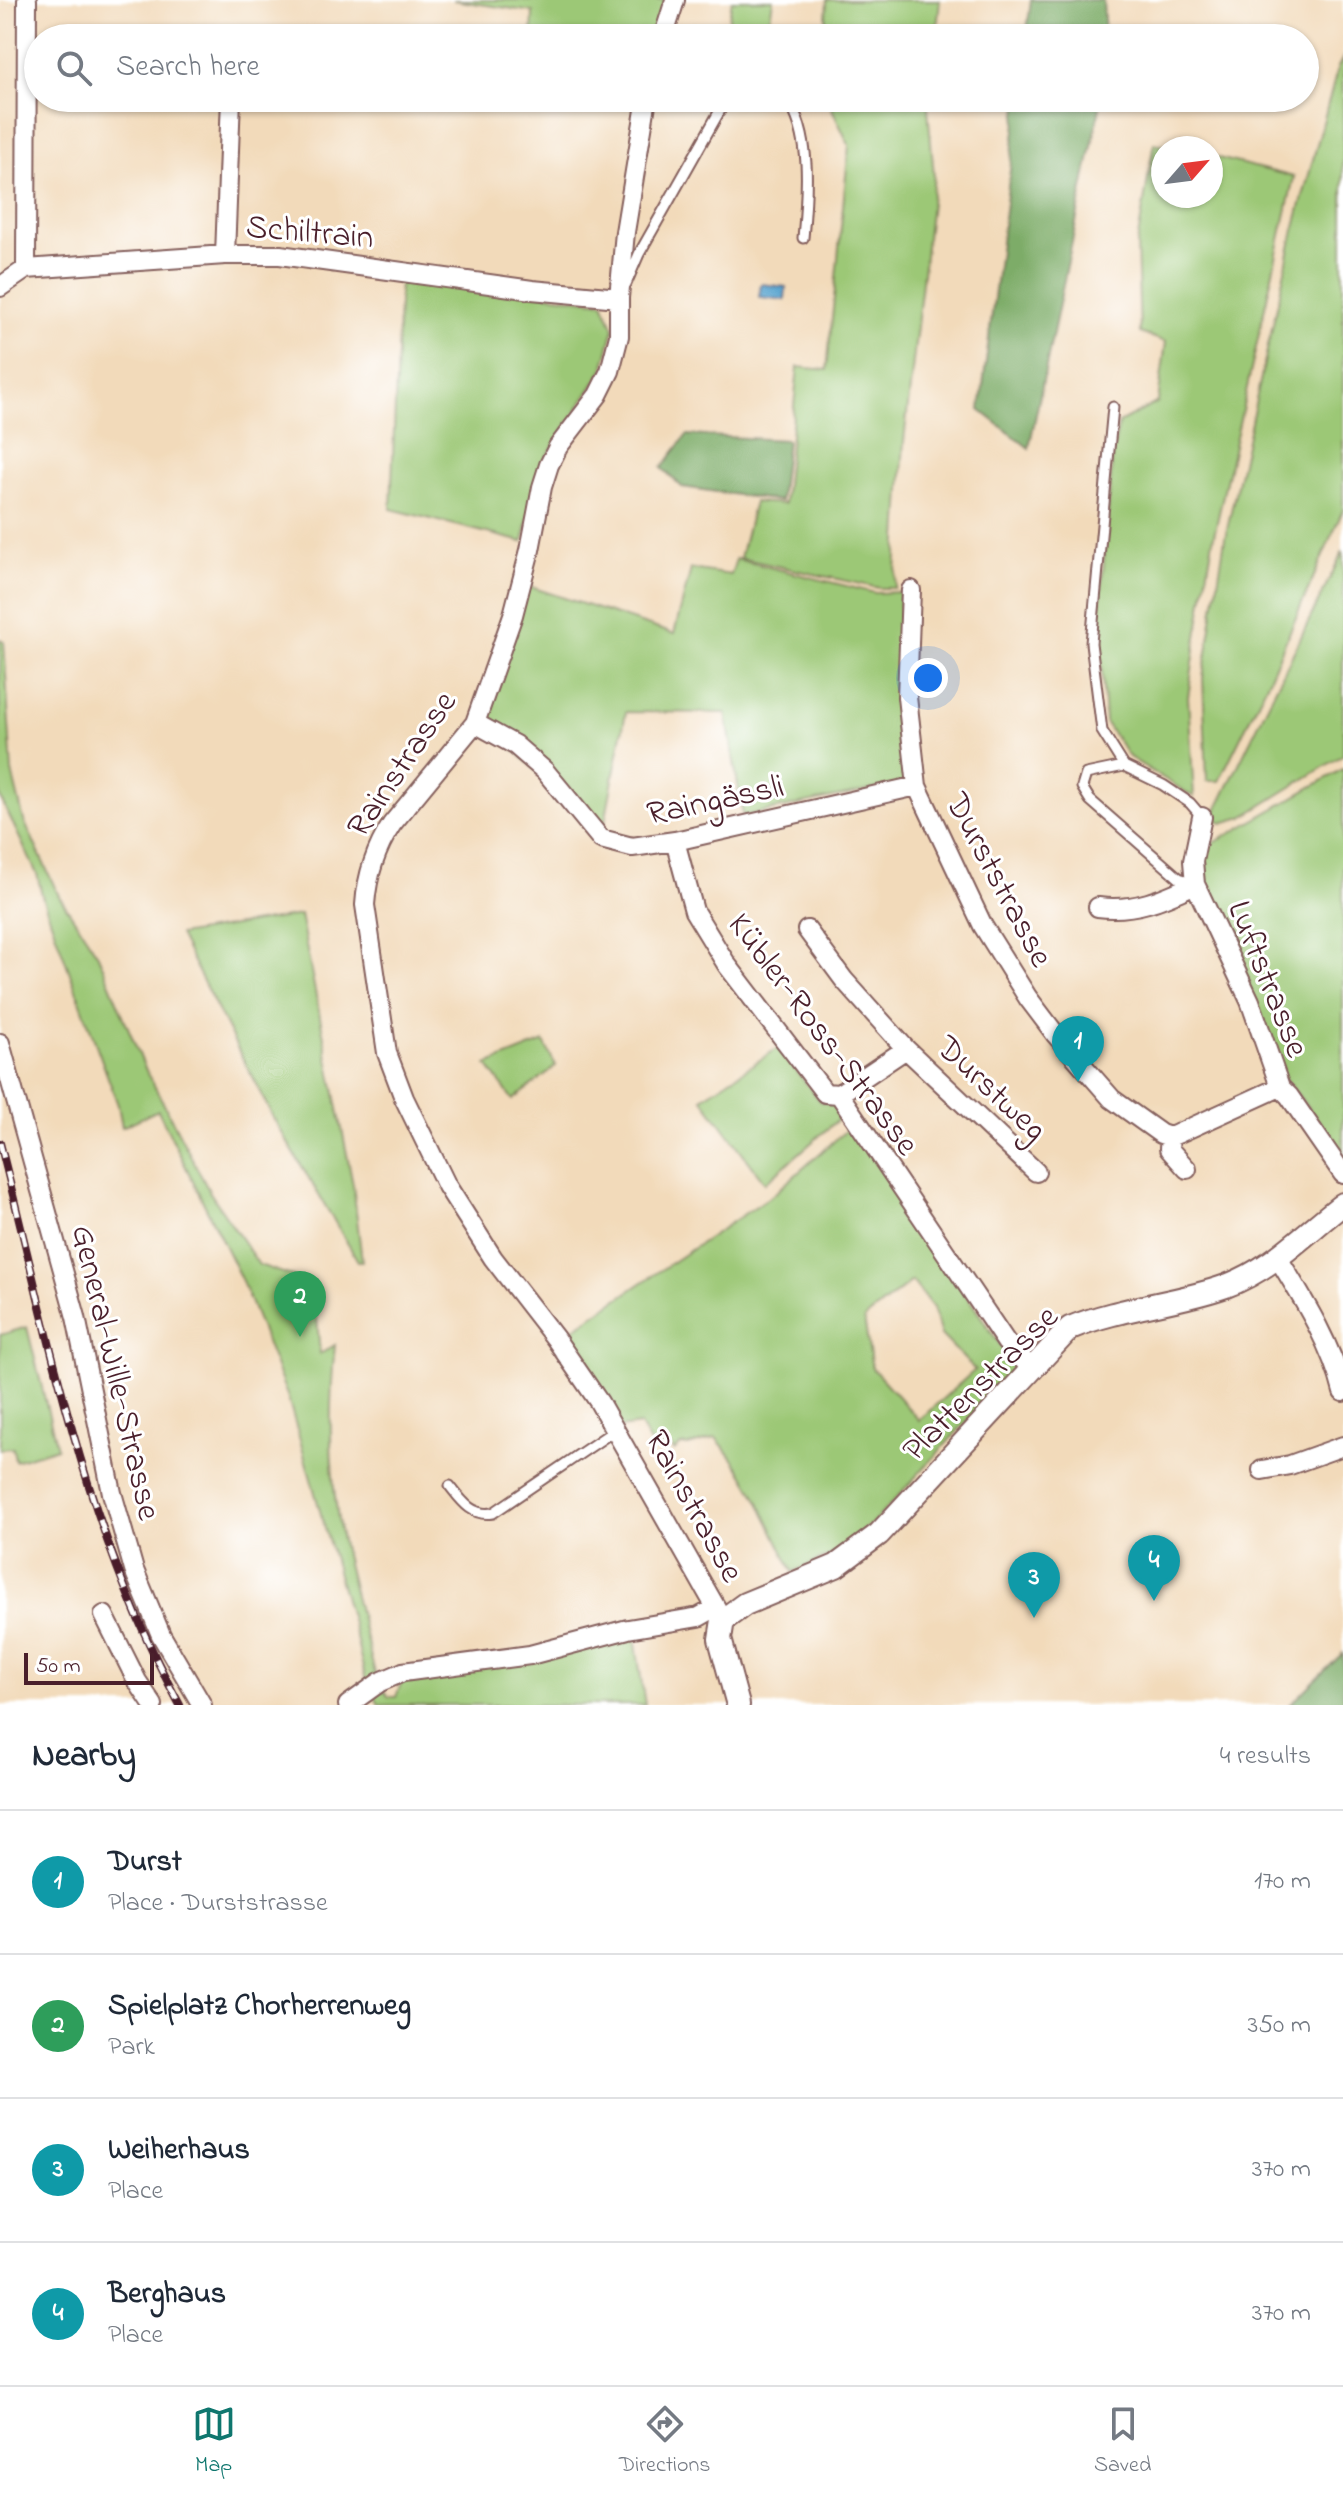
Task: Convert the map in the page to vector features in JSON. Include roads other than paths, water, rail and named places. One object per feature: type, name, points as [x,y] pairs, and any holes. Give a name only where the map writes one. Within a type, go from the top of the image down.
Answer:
[{"type":"street","points":[[27,0],[27,24]]},
{"type":"street","points":[[667,24],[675,0]]},
{"type":"street","points":[[0,287],[26,269],[27,112]]},
{"type":"street","points":[[225,255],[230,112]]},
{"type":"street","name":"Rainstrasse","points":[[645,112],[625,232],[619,336],[610,371],[598,395],[558,447],[549,465],[513,615],[475,723],[380,841],[366,883],[365,905],[381,1026],[396,1079],[447,1186],[493,1258],[586,1382],[719,1614],[720,1639],[738,1705]]},
{"type":"street","name":"Schiltrain","points":[[26,269],[225,255],[280,255],[532,290],[619,298]]},
{"type":"street","name":"Durststrasse","points":[[911,590],[907,697],[917,786],[983,926],[1028,998],[1112,1099],[1151,1128],[1170,1137]]},
{"type":"street","name":"Raingässli","points":[[475,723],[515,745],[545,771],[601,839],[632,847],[675,841],[917,786]]},
{"type":"street","points":[[1098,907],[1132,907],[1167,897],[1195,884],[1193,861],[1202,817]]},
{"type":"street","name":"Kübler-Ross-Strasse","points":[[675,841],[694,911],[727,965],[825,1093],[839,1094],[1006,1342],[1032,1369]]},
{"type":"street","name":"Luftstrasse","points":[[1195,884],[1250,1001],[1280,1087],[1343,1174]]},
{"type":"street","name":"Durstweg","points":[[807,930],[844,980],[906,1049],[1036,1172]]},
{"type":"street","name":"General-Wille-Strasse","points":[[0,1043],[76,1317],[112,1493],[134,1570],[161,1635],[202,1705]]},
{"type":"street","name":"Durstweg","points":[[839,1094],[906,1049]]},
{"type":"street","points":[[1187,1169],[1169,1149],[1170,1137],[1280,1087]]},
{"type":"street","name":"Plattenstrasse","points":[[348,1705],[380,1682],[403,1672],[530,1655],[628,1629],[719,1614],[836,1566],[879,1534],[1070,1328],[1228,1285],[1278,1258],[1343,1204]]},
{"type":"street","points":[[1278,1258],[1339,1374],[1343,1392]]},
{"type":"street","points":[[1262,1470],[1290,1465],[1343,1446]]},
{"type":"street","points":[[104,1615],[137,1681],[153,1705]]},
{"type":"lane","points":[[619,298],[639,254],[719,112]]},
{"type":"lane","points":[[794,112],[802,134],[808,192],[803,238]]},
{"type":"lane","points":[[1113,407],[1091,643],[1102,731],[1124,766],[1163,785],[1190,803],[1202,817]]},
{"type":"lane","points":[[1124,766],[1086,774],[1082,787],[1090,800],[1179,878],[1195,884]]},
{"type":"lane","name":"Rainstrasse","points":[[450,1486],[470,1509],[478,1513],[493,1513],[615,1430]]},
{"type":"water","points":[[761,284],[786,287],[785,300],[759,297]]},
{"type":"railway","points":[[0,1143],[53,1359],[94,1501],[118,1571],[180,1705]]},
{"type":"place","name":"Durst","points":[[1078,1082]]},
{"type":"place","name":"Spielplatz Chorherrenweg","points":[[300,1337]]},
{"type":"place","name":"Berghaus","points":[[1154,1601]]},
{"type":"place","name":"Weiherhaus","points":[[1034,1618]]}]
